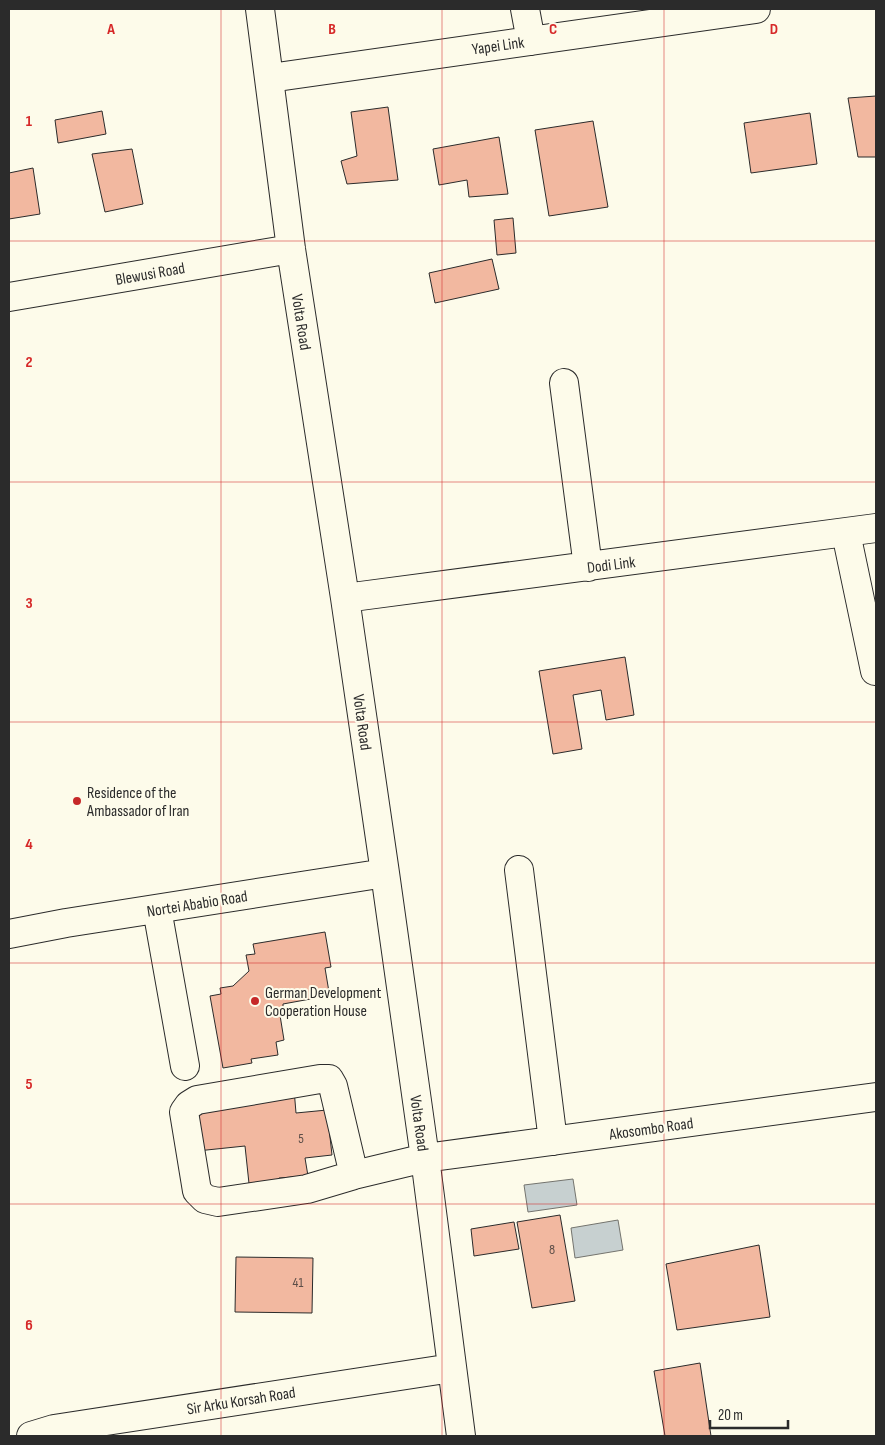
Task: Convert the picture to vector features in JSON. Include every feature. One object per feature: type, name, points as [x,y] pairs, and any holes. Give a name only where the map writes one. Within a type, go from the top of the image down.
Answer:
[{"type":"street","name":"Volta Road","points":[[260,9],[291,249],[386,873],[461,1436]]},
{"type":"street","points":[[526,9],[531,41]]},
{"type":"street","name":"Yapei Link","points":[[270,78],[756,9]]},
{"type":"street","name":"Blewusi Road","points":[[9,297],[291,249]]},
{"type":"street","points":[[564,383],[588,567]]},
{"type":"street","name":"Dodi Link","points":[[345,598],[876,528]]},
{"type":"street","points":[[846,533],[875,671]]},
{"type":"street","points":[[519,870],[553,1141]]},
{"type":"street","name":"Nortei Ababio Road","points":[[9,934],[386,873]]},
{"type":"street","points":[[157,909],[185,1066]]},
{"type":"street","name":"Akosombo Road","points":[[354,1175],[334,1086],[329,1079],[197,1100],[188,1105],[184,1112],[197,1191],[205,1199],[218,1202],[307,1189],[354,1175],[425,1158],[876,1097]]},
{"type":"street","name":"Sir Arku Korsah Road","points":[[47,1434],[452,1368]]},
{"type":"shaded area","points":[[573,1179],[577,1205],[528,1212],[524,1185]]},
{"type":"shaded area","points":[[618,1220],[623,1250],[575,1258],[571,1228]]},
{"type":"building","points":[[876,96],[876,157],[858,157],[848,98]]},
{"type":"building","points":[[388,107],[398,180],[347,184],[341,161],[357,156],[351,112]]},
{"type":"building","points":[[102,111],[106,134],[58,143],[55,120]]},
{"type":"building","points":[[810,113],[817,164],[751,173],[744,123]]},
{"type":"building","points":[[593,121],[608,207],[549,216],[535,130]]},
{"type":"building","points":[[499,137],[508,194],[469,197],[467,180],[439,185],[433,149]]},
{"type":"building","points":[[132,149],[143,204],[105,212],[92,154]]},
{"type":"building","points":[[33,168],[40,214],[9,219],[9,173]]},
{"type":"building","points":[[513,218],[516,253],[497,255],[494,220]]},
{"type":"building","points":[[492,259],[499,289],[435,303],[429,273]]},
{"type":"building","points":[[625,657],[634,715],[606,720],[601,690],[573,695],[582,749],[553,754],[539,671]]},
{"type":"building","name":"German Development Cooperation House","points":[[325,932],[331,967],[325,968],[329,992],[315,994],[316,998],[283,1004],[283,1008],[279,1009],[284,1040],[276,1042],[278,1055],[251,1059],[252,1063],[223,1068],[210,996],[221,994],[220,988],[233,986],[249,971],[246,955],[255,954],[253,944]]},
{"type":"building","points":[[294,1089],[296,1113],[327,1110],[332,1155],[305,1158],[308,1176],[279,1178],[280,1190],[250,1193],[245,1146],[197,1151],[193,1111],[260,1103],[259,1093]]},
{"type":"building","points":[[560,1215],[575,1301],[532,1308],[517,1222]]},
{"type":"building","points":[[514,1222],[519,1249],[474,1256],[471,1229]]},
{"type":"building","points":[[759,1245],[770,1317],[677,1330],[666,1264]]},
{"type":"building","points":[[236,1257],[313,1258],[312,1313],[235,1312]]},
{"type":"building","points":[[700,1363],[711,1436],[665,1436],[654,1371]]},
{"type":"place","name":"Residence of the Ambassador of Iran","points":[[77,801]]},
{"type":"place","name":"German Development Cooperation House","points":[[255,1001]]}]
